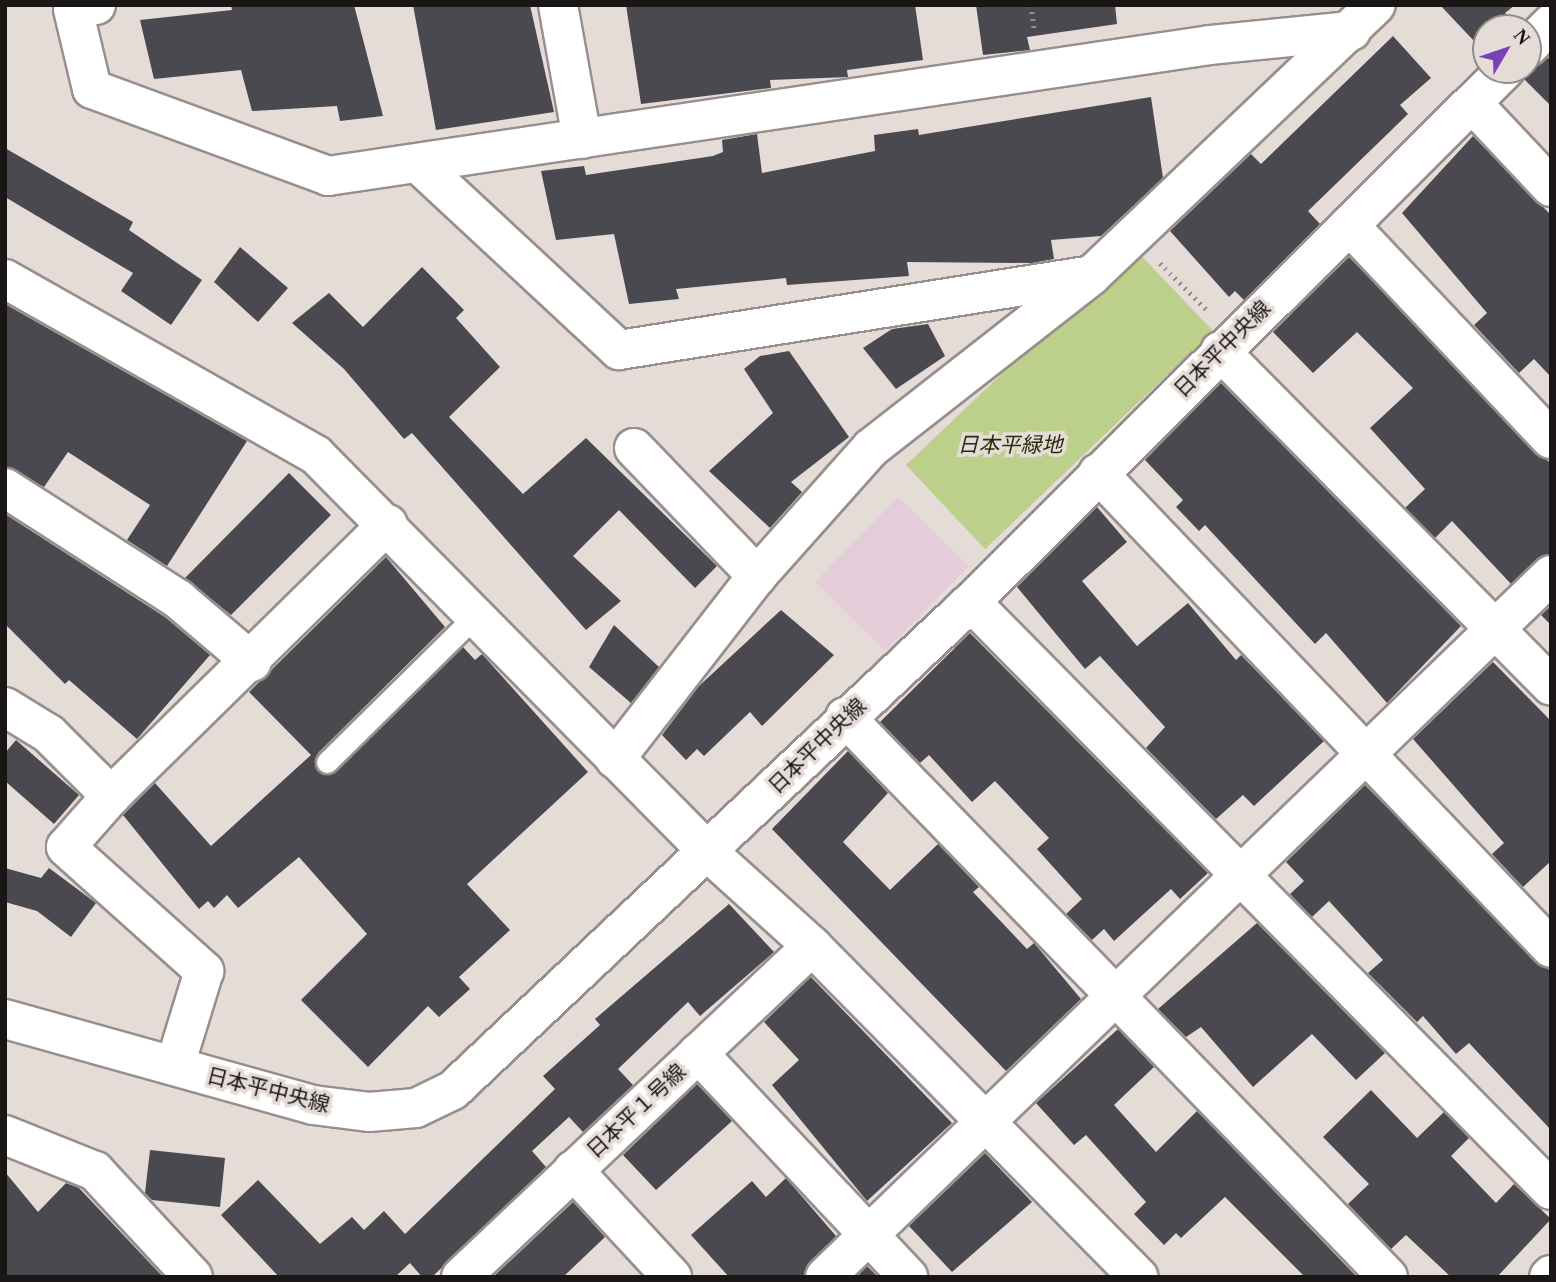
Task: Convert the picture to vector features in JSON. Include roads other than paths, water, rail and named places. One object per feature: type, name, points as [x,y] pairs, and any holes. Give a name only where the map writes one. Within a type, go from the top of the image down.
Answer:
[{"type":"street","points":[[96,5],[73,9],[92,89],[328,176],[422,166],[582,139],[1210,45],[1363,18]]},
{"type":"street","points":[[558,5],[582,139]]},
{"type":"street","points":[[615,759],[757,576],[871,447],[1091,276],[1363,18]]},
{"type":"street","name":"日本平中央線","points":[[5,1019],[313,1105],[369,1112],[416,1108],[453,1090],[592,953],[709,853],[845,717],[971,602],[1227,344],[1491,84]]},
{"type":"street","points":[[1472,103],[1551,187]]},
{"type":"street","points":[[422,166],[619,350],[1091,276]]},
{"type":"street","points":[[1349,225],[1551,439]]},
{"type":"street","points":[[5,279],[316,455],[477,614],[615,759],[709,853],[812,946],[1138,1277]]},
{"type":"street","points":[[1227,344],[1551,686]]},
{"type":"street","points":[[634,448],[757,576]]},
{"type":"street","points":[[1098,473],[1551,948]]},
{"type":"street","points":[[5,488],[178,599],[252,662]]},
{"type":"street","points":[[175,1065],[204,971],[66,847],[111,796],[252,662],[388,524]]},
{"type":"street","points":[[825,1277],[1119,999],[1241,880],[1363,753],[1551,575]]},
{"type":"street","points":[[971,602],[1241,880],[1551,1190]]},
{"type":"street","points":[[5,707],[50,734],[111,796]]},
{"type":"street","points":[[845,717],[1388,1277]]},
{"type":"street","name":"日本平１号線","points":[[461,1277],[812,946]]},
{"type":"street","points":[[698,1053],[908,1277]]},
{"type":"street","points":[[5,1135],[95,1171],[193,1277]]},
{"type":"street","points":[[573,1170],[672,1277]]},
{"type":"lane","points":[[327,762],[477,614]]},
{"type":"park label","name":"日本平緑地","points":[[1010,445]]}]
